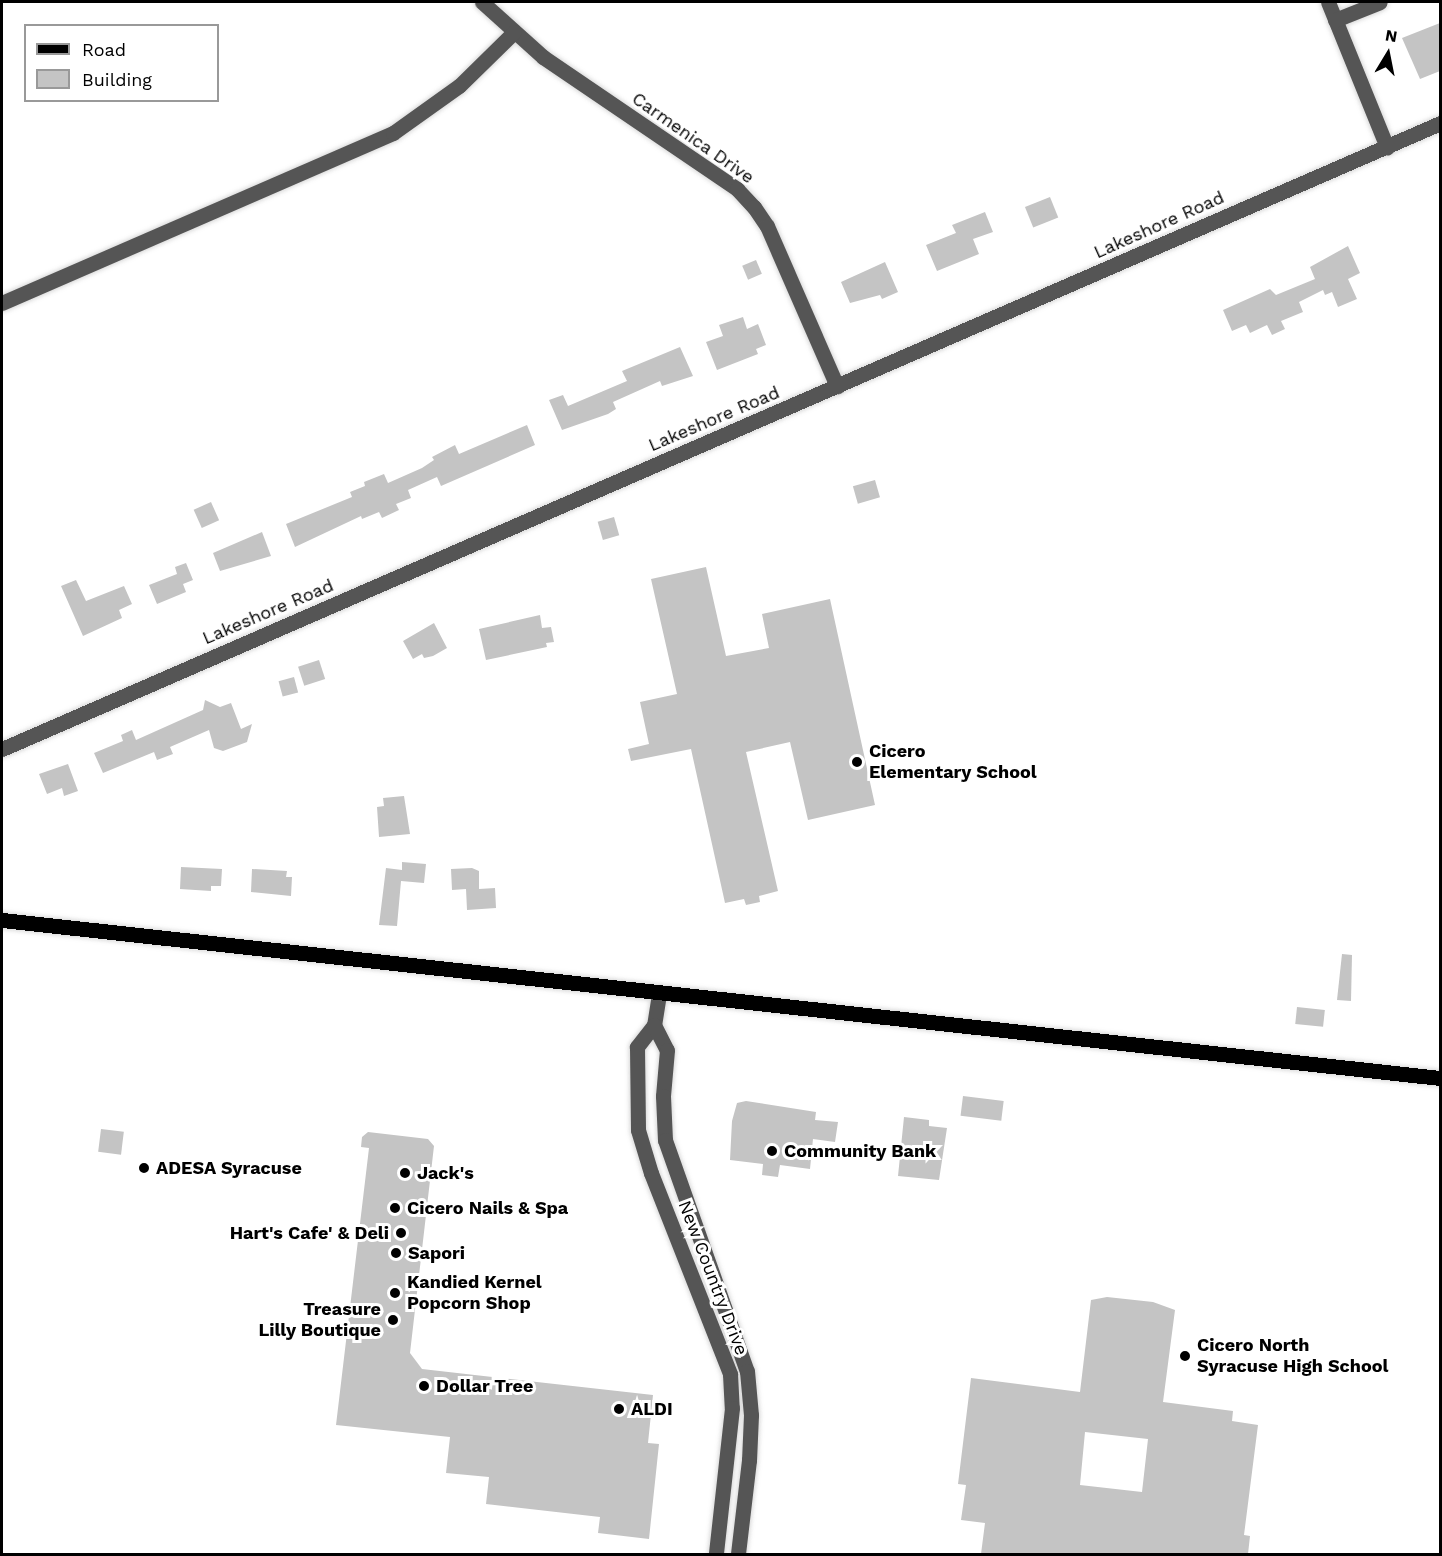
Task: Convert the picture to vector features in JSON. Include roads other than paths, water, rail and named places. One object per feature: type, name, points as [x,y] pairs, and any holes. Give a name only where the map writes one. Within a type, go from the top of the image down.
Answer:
[{"type":"main road","points":[[2,920],[659,994],[1440,1078]]},
{"type":"street","name":"Carmenica Drive","points":[[482,2],[543,57],[737,189],[754,207],[767,226],[837,386]]},
{"type":"street","points":[[1329,2],[1387,147]]},
{"type":"street","points":[[1335,20],[1380,2]]},
{"type":"street","points":[[2,303],[393,133],[459,86],[514,32]]},
{"type":"street","name":"Lakeshore Road","points":[[2,749],[1440,123]]},
{"type":"street","name":"New Country Drive","points":[[659,994],[654,1025],[637,1047],[638,1130],[730,1374],[732,1408],[716,1554]]},
{"type":"street","name":"New Country Drive","points":[[654,1025],[666,1050],[663,1096],[665,1140],[747,1371],[749,1449],[738,1554]]},
{"type":"place","name":"Cicero Elementary School","points":[[857,762]]},
{"type":"place","name":"Community Bank","points":[[772,1151]]},
{"type":"place","name":"ADESA Syracuse","points":[[144,1168]]},
{"type":"place","name":"Jack's","points":[[405,1173]]},
{"type":"place","name":"Cicero Nails & Spa","points":[[395,1208]]},
{"type":"place","name":"Hart's Cafe' & Deli","points":[[401,1233]]},
{"type":"place","name":"Sapori","points":[[396,1253]]},
{"type":"place","name":"Kandied Kernel Popcorn Shop","points":[[395,1293]]},
{"type":"place","name":"Treasure Lilly Boutique","points":[[393,1320]]},
{"type":"place","name":"Cicero North Syracuse High School","points":[[1185,1356]]},
{"type":"place","name":"Dollar Tree","points":[[424,1386]]},
{"type":"place","name":"ALDI","points":[[619,1409]]}]
